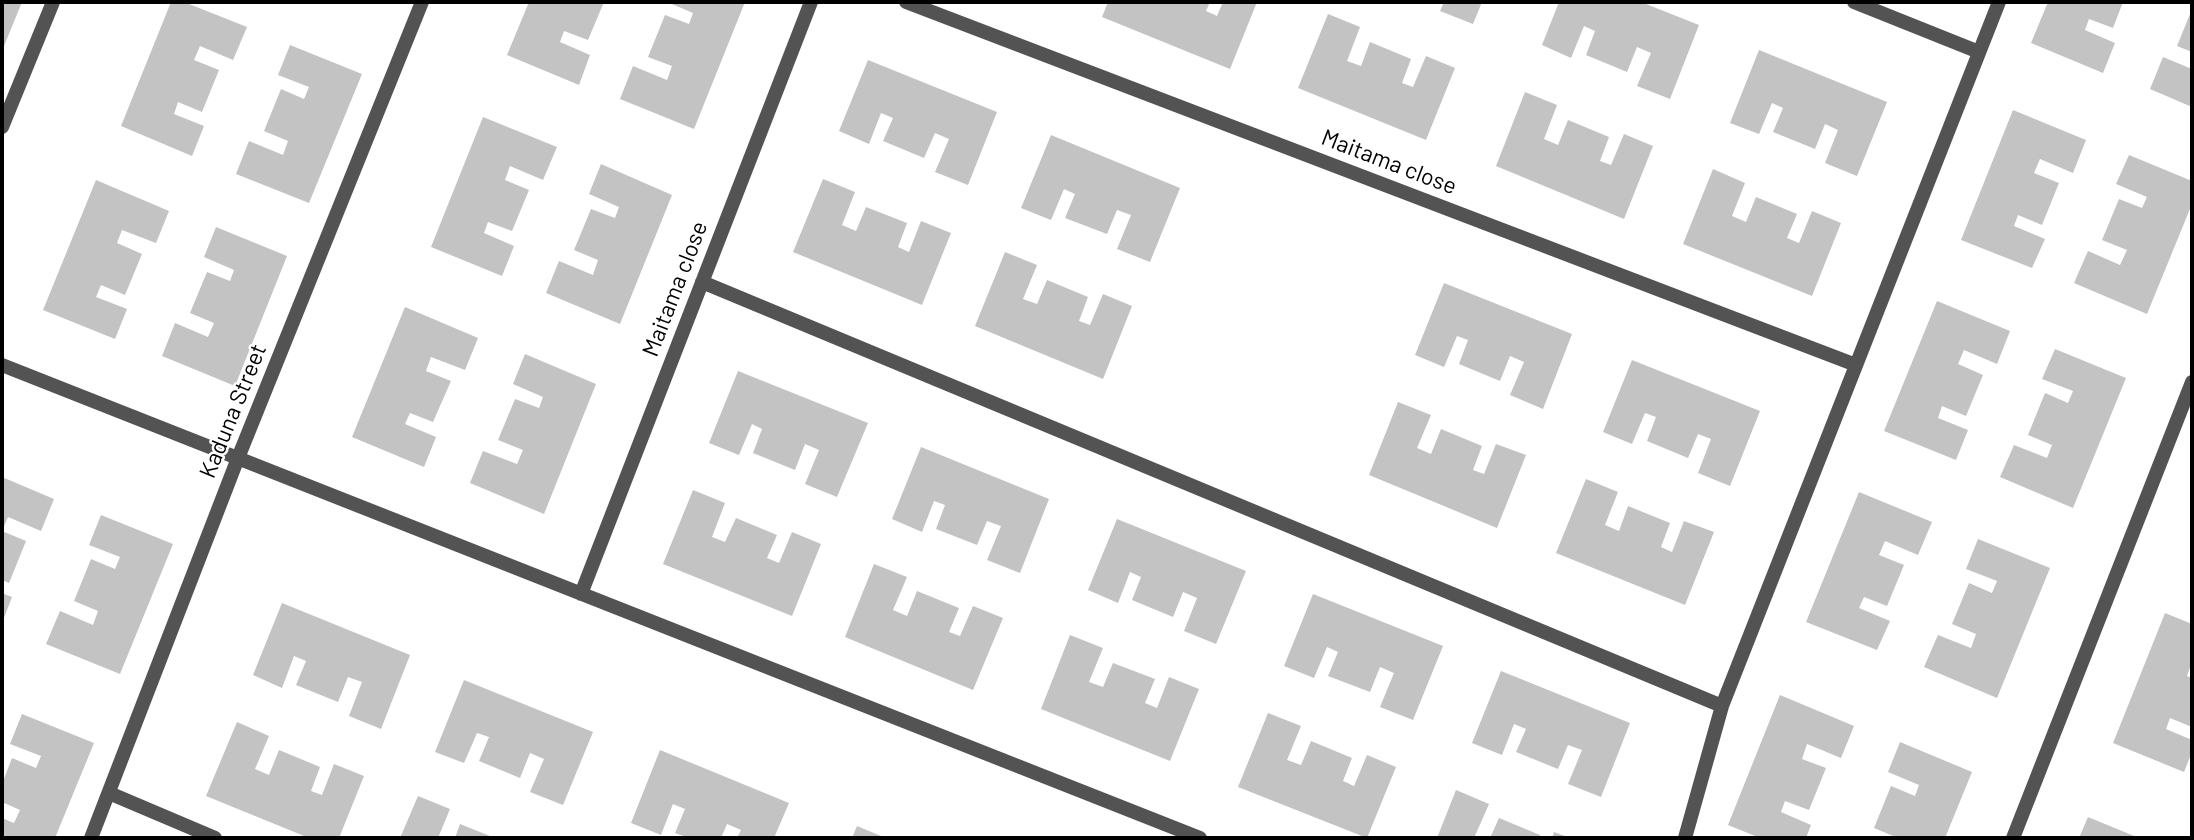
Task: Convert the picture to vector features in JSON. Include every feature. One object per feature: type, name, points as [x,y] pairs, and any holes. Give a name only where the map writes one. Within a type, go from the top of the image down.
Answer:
[{"type":"street","points":[[2,127],[53,2]]},
{"type":"street","name":"Kaduna Street","points":[[91,838],[238,458],[422,2]]},
{"type":"street","name":"Maitama close","points":[[582,594],[811,2]]},
{"type":"street","name":"Maitama close","points":[[906,2],[1856,365]]},
{"type":"street","points":[[1854,2],[1979,52]]},
{"type":"street","points":[[1685,838],[1722,706],[1999,2]]},
{"type":"street","points":[[702,282],[1722,706]]},
{"type":"street","points":[[2,365],[1200,838]]},
{"type":"street","points":[[2013,838],[2192,382]]},
{"type":"street","points":[[109,793],[215,838]]},
{"type":"building","points":[[2,2],[22,2],[2,51]]},
{"type":"building","points":[[171,2],[184,2],[247,27],[233,60],[200,46],[194,60],[219,70],[202,112],[178,102],[174,114],[204,126],[192,156],[121,126]]},
{"type":"building","points":[[529,2],[604,2],[588,40],[564,31],[560,42],[590,55],[579,85],[507,55]]},
{"type":"building","points":[[667,2],[745,2],[694,129],[620,99],[633,66],[667,80],[672,66],[648,57],[665,15],[689,24],[693,13]]},
{"type":"building","points":[[1108,2],[1210,2],[1206,11],[1217,16],[1223,2],[1257,2],[1230,69],[1102,17]]},
{"type":"building","points":[[1444,2],[1482,2],[1473,24],[1440,11]]},
{"type":"building","points":[[1559,2],[1641,2],[1699,25],[1670,99],[1637,86],[1651,53],[1637,47],[1627,72],[1586,55],[1595,31],[1584,26],[1571,58],[1542,45]]},
{"type":"building","points":[[2048,2],[2123,2],[2113,28],[2089,19],[2085,30],[2115,43],[2103,73],[2031,43]]},
{"type":"building","points":[[2192,9],[2192,52],[2177,46]]},
{"type":"building","points":[[1328,14],[1360,27],[1347,61],[1361,66],[1370,42],[1411,59],[1402,83],[1413,87],[1426,56],[1455,68],[1426,140],[1298,88]]},
{"type":"building","points":[[290,45],[362,74],[309,203],[236,174],[249,141],[283,155],[288,141],[264,131],[281,89],[304,99],[309,87],[278,75]]},
{"type":"building","points":[[1759,50],[1887,102],[1857,176],[1825,163],[1838,130],[1825,124],[1815,149],[1773,132],[1783,108],[1772,103],[1759,134],[1730,123]]},
{"type":"building","points":[[2163,57],[2192,69],[2192,107],[2150,89]]},
{"type":"building","points":[[868,60],[997,112],[968,185],[935,172],[949,139],[935,133],[924,158],[883,141],[893,118],[881,113],[869,144],[839,131]]},
{"type":"building","points":[[1525,92],[1557,105],[1544,139],[1558,145],[1568,120],[1609,137],[1600,161],[1611,165],[1624,134],[1653,146],[1624,219],[1496,166]]},
{"type":"building","points":[[2013,110],[2086,140],[2073,173],[2040,159],[2034,173],[2059,183],[2042,225],[2018,215],[2014,226],[2045,239],[2032,268],[1961,240]]},
{"type":"building","points":[[483,117],[557,147],[543,180],[510,166],[505,180],[529,190],[512,231],[488,222],[484,233],[514,246],[502,276],[431,247]]},
{"type":"building","points":[[1051,135],[1180,188],[1150,262],[1117,249],[1131,215],[1117,210],[1107,234],[1065,218],[1075,194],[1064,189],[1051,220],[1021,208]]},
{"type":"building","points":[[2129,155],[2192,181],[2192,204],[2147,314],[2074,283],[2088,251],[2120,265],[2127,250],[2102,240],[2119,199],[2142,208],[2147,197],[2116,184]]},
{"type":"building","points":[[601,164],[672,195],[620,324],[546,293],[559,261],[593,275],[598,260],[574,250],[591,209],[615,218],[619,207],[589,194]]},
{"type":"building","points":[[1713,169],[1745,183],[1732,216],[1746,222],[1756,197],[1797,214],[1787,238],[1799,243],[1812,211],[1841,223],[1812,296],[1683,244]]},
{"type":"building","points":[[823,179],[855,192],[842,225],[856,231],[866,207],[907,223],[898,247],[909,252],[921,221],[951,233],[922,305],[793,252]]},
{"type":"building","points":[[96,180],[169,211],[156,243],[122,230],[117,243],[142,254],[125,295],[101,285],[96,297],[127,309],[115,339],[43,310]]},
{"type":"building","points":[[216,227],[287,256],[235,386],[162,356],[175,323],[208,337],[214,323],[190,313],[207,272],[230,281],[234,270],[204,257]]},
{"type":"building","points":[[1005,252],[1037,265],[1023,299],[1037,304],[1047,280],[1088,297],[1079,321],[1090,325],[1103,294],[1132,306],[1103,379],[975,326]]},
{"type":"building","points":[[1444,283],[1572,334],[1543,409],[1510,395],[1524,362],[1510,356],[1500,381],[1459,364],[1468,340],[1457,336],[1444,367],[1415,355]]},
{"type":"building","points":[[1937,301],[2010,331],[1997,364],[1964,350],[1958,364],[1983,375],[1966,416],[1942,406],[1938,418],[1968,430],[1956,460],[1884,431]]},
{"type":"building","points":[[405,307],[478,338],[465,370],[431,357],[426,371],[451,381],[433,422],[410,413],[405,424],[436,437],[424,467],[352,437]]},
{"type":"building","points":[[2055,349],[2126,378],[2073,508],[2000,477],[2014,445],[2047,458],[2052,445],[2028,435],[2045,393],[2068,403],[2073,391],[2042,379]]},
{"type":"building","points":[[525,354],[596,384],[544,514],[470,483],[483,451],[517,464],[523,450],[498,440],[515,399],[539,408],[543,397],[513,384]]},
{"type":"building","points":[[1632,360],[1760,411],[1730,486],[1698,473],[1711,439],[1698,434],[1688,458],[1647,441],[1656,417],[1645,413],[1632,444],[1603,432]]},
{"type":"building","points":[[738,371],[868,423],[837,497],[805,484],[819,450],[805,444],[795,470],[753,453],[762,429],[752,424],[739,455],[709,443]]},
{"type":"building","points":[[1398,402],[1431,415],[1417,448],[1431,454],[1441,429],[1482,446],[1473,470],[1484,474],[1496,444],[1526,455],[1497,528],[1369,475]]},
{"type":"building","points":[[921,447],[1049,499],[1020,573],[987,560],[1001,526],[987,521],[977,545],[936,529],[945,505],[934,501],[922,532],[892,519]]},
{"type":"building","points":[[2,477],[54,499],[41,531],[8,517],[2,531]]},
{"type":"building","points":[[1586,479],[1618,492],[1605,525],[1619,531],[1628,506],[1670,523],[1661,547],[1672,552],[1684,521],[1714,532],[1685,605],[1556,553]]},
{"type":"building","points":[[693,490],[725,503],[712,537],[725,542],[736,518],[777,535],[767,558],[779,563],[792,532],[821,544],[792,616],[663,564]]},
{"type":"building","points":[[1859,492],[1932,522],[1918,555],[1885,541],[1879,555],[1904,565],[1887,606],[1864,597],[1859,608],[1890,621],[1877,650],[1806,622]]},
{"type":"building","points":[[101,515],[173,544],[120,674],[46,644],[60,611],[93,625],[98,611],[74,601],[91,559],[115,569],[120,557],[89,545]]},
{"type":"building","points":[[1117,519],[1246,571],[1216,644],[1184,631],[1197,598],[1183,592],[1173,617],[1132,600],[1141,577],[1130,572],[1118,603],[1088,590]]},
{"type":"building","points":[[2,531],[26,541],[9,583],[2,580]]},
{"type":"building","points":[[1978,539],[2050,568],[1997,698],[1924,667],[1938,635],[1971,648],[1976,634],[1952,624],[1969,583],[1992,593],[1997,581],[1966,569]]},
{"type":"building","points":[[874,564],[907,577],[893,610],[907,616],[917,591],[959,608],[949,632],[960,636],[973,606],[1003,618],[973,690],[845,637]]},
{"type":"building","points":[[2,593],[12,597],[2,623]]},
{"type":"building","points":[[1313,594],[1443,646],[1413,720],[1380,707],[1394,673],[1380,667],[1370,692],[1328,676],[1338,652],[1327,647],[1314,678],[1284,666]]},
{"type":"building","points":[[282,603],[410,655],[381,729],[349,716],[362,682],[348,677],[338,702],[296,685],[306,661],[294,656],[282,688],[253,675]]},
{"type":"building","points":[[2165,613],[2192,624],[2192,662],[2187,676],[2192,678],[2192,727],[2170,718],[2166,729],[2192,740],[2192,752],[2184,772],[2113,743]]},
{"type":"building","points":[[1070,635],[1103,648],[1089,682],[1103,687],[1113,663],[1155,679],[1145,703],[1157,708],[1169,677],[1199,689],[1170,761],[1041,709]]},
{"type":"building","points":[[1501,671],[1630,723],[1601,797],[1568,784],[1582,750],[1568,745],[1558,769],[1516,752],[1526,729],[1514,724],[1502,755],[1472,743]]},
{"type":"building","points":[[464,680],[593,732],[563,805],[530,792],[544,759],[530,753],[520,778],[479,761],[489,737],[477,733],[464,763],[435,752]]},
{"type":"building","points":[[1780,695],[1854,726],[1841,758],[1807,744],[1802,759],[1826,768],[1809,810],[1785,801],[1781,812],[1811,825],[1806,838],[1760,838],[1728,825]]},
{"type":"building","points":[[1268,713],[1301,726],[1287,760],[1301,765],[1311,741],[1352,758],[1343,781],[1354,786],[1367,755],[1396,767],[1367,838],[1238,787]]},
{"type":"building","points":[[22,714],[94,743],[55,838],[2,838],[2,818],[14,823],[20,810],[2,802],[2,784],[12,758],[36,768],[41,756],[10,744]]},
{"type":"building","points":[[237,722],[269,736],[255,769],[269,775],[279,750],[320,767],[311,791],[322,795],[334,764],[364,776],[339,838],[309,838],[206,796]]},
{"type":"building","points":[[1900,742],[1972,772],[1945,838],[1898,838],[1874,828],[1891,786],[1915,796],[1919,785],[1888,772]]},
{"type":"building","points":[[660,750],[789,803],[774,838],[737,838],[741,830],[727,824],[721,838],[689,838],[675,833],[685,809],[673,804],[661,835],[631,823]]},
{"type":"building","points":[[1456,790],[1489,804],[1474,838],[1437,838]]},
{"type":"building","points":[[418,796],[450,809],[438,838],[400,838]]},
{"type":"building","points":[[2088,817],[2139,838],[2079,838]]},
{"type":"building","points":[[1499,818],[1540,835],[1539,838],[1490,838]]},
{"type":"building","points":[[460,824],[495,838],[455,838]]},
{"type":"building","points":[[857,826],[886,838],[852,838]]},
{"type":"building","points":[[1554,832],[1570,838],[1552,838]]}]
